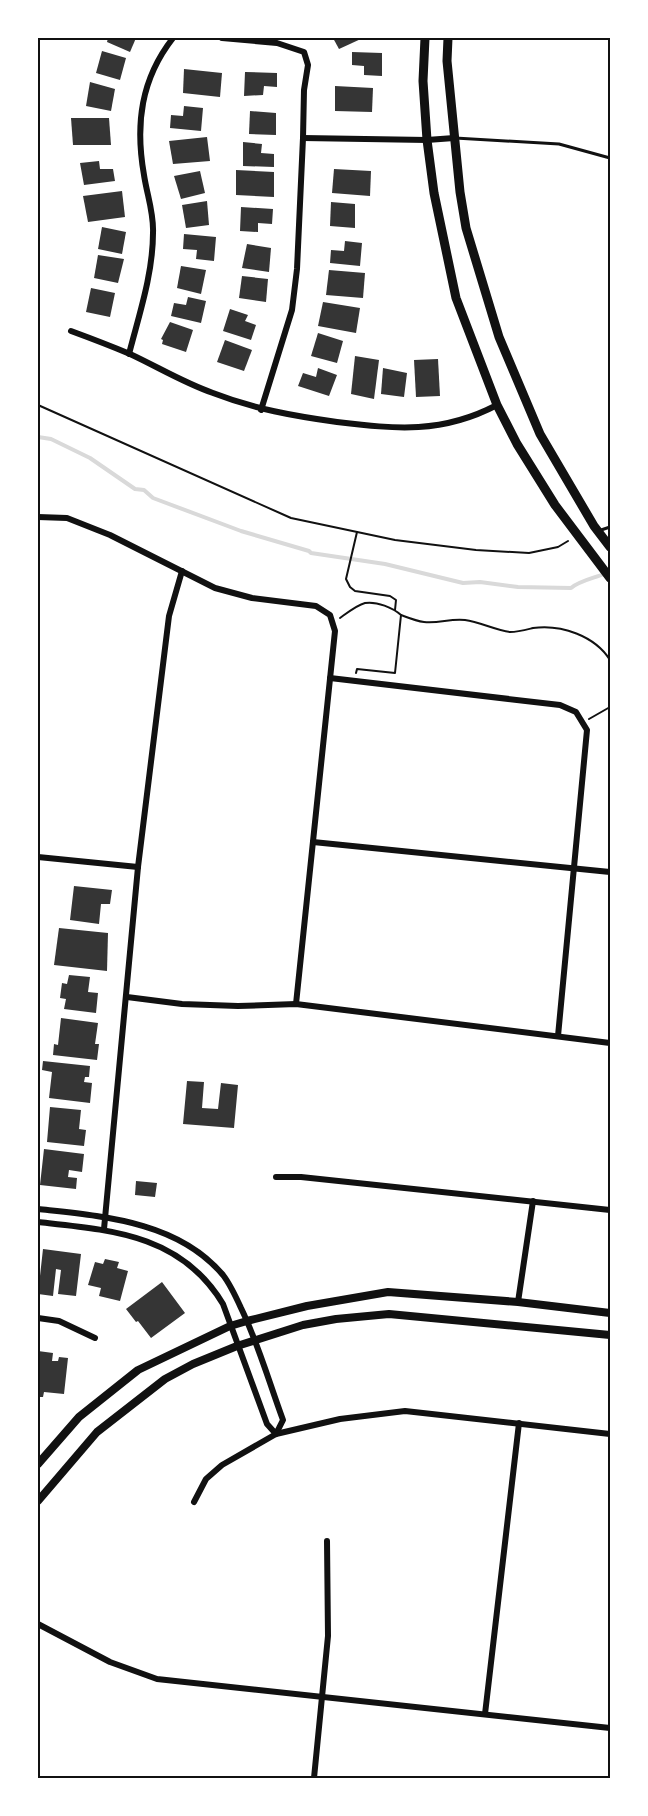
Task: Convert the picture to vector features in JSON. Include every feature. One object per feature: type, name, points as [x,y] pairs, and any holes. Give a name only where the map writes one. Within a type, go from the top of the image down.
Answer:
[{"type":"main road","points":[[425,38],[423,81],[427,140],[434,194],[456,298],[497,405],[517,444],[555,505],[610,578]]},
{"type":"main road","points":[[448,38],[447,61],[454,138],[466,228],[499,337],[540,434],[609,545]]},
{"type":"street","points":[[129,354],[150,265],[154,235],[153,210],[144,176],[139,136],[142,102],[159,56],[173,38]]},
{"type":"street","points":[[222,38],[277,44],[304,52],[308,65],[304,90],[297,269],[292,310],[261,410]]},
{"type":"street","points":[[303,138],[427,140],[454,138]]},
{"type":"street","points":[[70,330],[129,354],[210,393],[261,410],[293,416],[394,428],[444,425],[478,415],[497,405]]},
{"type":"street","points":[[38,517],[67,518],[78,522],[110,535],[215,588],[252,598],[316,606],[332,619],[335,631],[296,1004]]},
{"type":"street","points":[[104,1229],[138,867],[169,616],[182,572]]},
{"type":"street","points":[[330,678],[560,705],[576,712],[587,730],[558,1036]]},
{"type":"street","points":[[313,842],[610,872]]},
{"type":"street","points":[[38,857],[138,867]]},
{"type":"street","points":[[127,997],[182,1004],[238,1006],[296,1004],[610,1043]]},
{"type":"street","points":[[276,1177],[301,1177],[610,1210]]},
{"type":"street","points":[[518,1302],[533,1202]]},
{"type":"street","points":[[38,1209],[105,1216],[150,1227],[194,1248],[224,1276],[247,1321],[283,1420],[276,1434]]},
{"type":"street","points":[[38,1222],[104,1229],[149,1240],[182,1258],[200,1273],[223,1304],[267,1424],[276,1434]]},
{"type":"street","points":[[38,1464],[79,1417],[138,1370],[230,1326],[247,1321],[307,1306],[388,1292],[518,1302],[610,1313]]},
{"type":"street","points":[[38,1501],[97,1432],[157,1386],[193,1364],[237,1346],[314,1323],[389,1314],[610,1335]]},
{"type":"street","points":[[38,1318],[59,1321],[95,1338]]},
{"type":"street","points":[[194,1502],[206,1479],[222,1466],[276,1434],[340,1419],[405,1411],[610,1434]]},
{"type":"street","points":[[485,1714],[519,1424]]},
{"type":"street","points":[[314,1779],[328,1636],[327,1541]]},
{"type":"street","points":[[38,1624],[110,1662],[158,1679],[610,1728]]},
{"type":"lane","points":[[454,138],[559,144],[610,158]]},
{"type":"lane","points":[[598,530],[610,527]]},
{"type":"path","points":[[38,405],[291,518],[395,540],[476,550],[529,553],[558,547]]},
{"type":"path","points":[[357,532],[346,579],[355,591],[390,596],[396,600],[395,610]]},
{"type":"path","points":[[332,619],[365,603],[381,605],[401,615],[425,622],[465,620],[510,632],[534,628],[567,630],[598,646],[610,660]]},
{"type":"path","points":[[352,680],[357,669],[395,673],[401,615]]},
{"type":"path","points":[[582,723],[610,707]]},
{"type":"building","points":[[108,38],[136,38],[130,52],[107,42]]},
{"type":"building","points":[[333,38],[363,38],[339,49]]},
{"type":"building","points":[[102,51],[126,58],[120,80],[96,73]]},
{"type":"building","points":[[352,52],[382,53],[382,76],[364,75],[364,66],[352,65]]},
{"type":"building","points":[[184,69],[222,73],[220,97],[183,93]]},
{"type":"building","points":[[245,72],[277,73],[277,87],[264,86],[263,95],[244,96]]},
{"type":"building","points":[[90,82],[115,89],[111,111],[86,106]]},
{"type":"building","points":[[335,86],[373,88],[372,112],[335,111]]},
{"type":"building","points":[[184,106],[203,108],[201,131],[170,128],[171,115],[183,116]]},
{"type":"building","points":[[250,111],[276,113],[276,135],[249,134]]},
{"type":"building","points":[[71,118],[109,118],[111,145],[73,145]]},
{"type":"building","points":[[207,137],[210,161],[173,164],[169,141]]},
{"type":"building","points":[[243,142],[262,144],[261,153],[274,154],[274,167],[243,166]]},
{"type":"building","points":[[99,161],[100,169],[113,169],[115,181],[84,185],[80,163]]},
{"type":"building","points":[[334,169],[371,171],[370,196],[332,193]]},
{"type":"building","points":[[236,170],[274,172],[274,197],[236,195]]},
{"type":"building","points":[[200,171],[205,193],[181,199],[174,176]]},
{"type":"building","points":[[122,191],[125,217],[88,222],[83,196]]},
{"type":"building","points":[[207,201],[209,225],[186,228],[182,205]]},
{"type":"building","points":[[331,202],[355,204],[355,228],[330,226]]},
{"type":"building","points":[[241,207],[273,209],[272,224],[258,223],[258,232],[240,231]]},
{"type":"building","points":[[102,227],[126,232],[122,254],[98,249]]},
{"type":"building","points":[[184,234],[216,237],[214,261],[196,259],[197,250],[183,249]]},
{"type":"building","points":[[345,241],[362,243],[360,266],[330,263],[331,250],[344,251]]},
{"type":"building","points":[[247,244],[271,248],[269,272],[242,268]]},
{"type":"building","points":[[98,255],[124,259],[118,283],[94,278]]},
{"type":"building","points":[[181,266],[206,270],[201,294],[177,288]]},
{"type":"building","points":[[329,270],[365,273],[363,298],[326,295]]},
{"type":"building","points":[[242,276],[268,279],[266,302],[239,298]]},
{"type":"building","points":[[91,288],[115,293],[110,317],[86,312]]},
{"type":"building","points":[[188,297],[206,301],[201,323],[171,316],[174,303],[186,305]]},
{"type":"building","points":[[323,302],[360,308],[356,333],[318,326]]},
{"type":"building","points":[[230,309],[248,315],[245,321],[256,325],[251,340],[223,331]]},
{"type":"building","points":[[170,322],[193,330],[186,352],[162,344],[161,339]]},
{"type":"building","points":[[318,333],[343,341],[337,363],[311,356]]},
{"type":"building","points":[[225,340],[252,350],[244,371],[217,362]]},
{"type":"building","points":[[355,356],[379,360],[374,399],[351,394]]},
{"type":"building","points":[[438,359],[440,396],[416,397],[414,360]]},
{"type":"building","points":[[318,368],[337,375],[329,396],[298,386],[303,373],[316,377]]},
{"type":"building","points":[[383,368],[407,373],[404,397],[381,394]]},
{"type":"building","points":[[74,886],[112,890],[110,904],[101,904],[99,924],[70,920]]},
{"type":"building","points":[[59,928],[108,933],[107,971],[54,965]]},
{"type":"building","points":[[69,975],[90,977],[88,992],[98,993],[96,1013],[64,1009],[66,999],[60,998],[62,983],[67,984]]},
{"type":"building","points":[[61,1018],[98,1023],[95,1044],[99,1044],[97,1060],[53,1055],[54,1044],[58,1045]]},
{"type":"building","points":[[43,1061],[90,1066],[89,1077],[85,1077],[84,1082],[92,1083],[90,1103],[49,1098],[52,1072],[42,1070]]},
{"type":"building","points":[[187,1081],[204,1082],[202,1108],[218,1109],[221,1083],[238,1085],[234,1128],[183,1124]]},
{"type":"building","points":[[50,1107],[81,1110],[79,1129],[86,1130],[84,1146],[47,1142]]},
{"type":"building","points":[[44,1149],[84,1154],[82,1172],[69,1170],[68,1177],[77,1178],[76,1189],[40,1185]]},
{"type":"building","points":[[136,1181],[157,1183],[155,1197],[135,1195]]},
{"type":"building","points":[[43,1249],[81,1254],[76,1296],[58,1294],[61,1270],[56,1269],[53,1296],[38,1294]]},
{"type":"building","points":[[105,1259],[119,1262],[117,1268],[128,1271],[120,1301],[99,1296],[101,1288],[88,1285],[95,1262],[103,1264]]},
{"type":"building","points":[[162,1282],[185,1313],[151,1338],[126,1309]]},
{"type":"building","points":[[38,1351],[53,1353],[52,1361],[58,1361],[59,1357],[68,1358],[64,1394],[44,1392],[43,1397],[38,1397]]},
{"type":"waterway","points":[[38,437],[51,439],[90,458],[135,489],[144,490],[153,498],[241,531],[311,553],[385,564],[463,583],[480,582],[518,587],[571,588],[604,574]]}]
